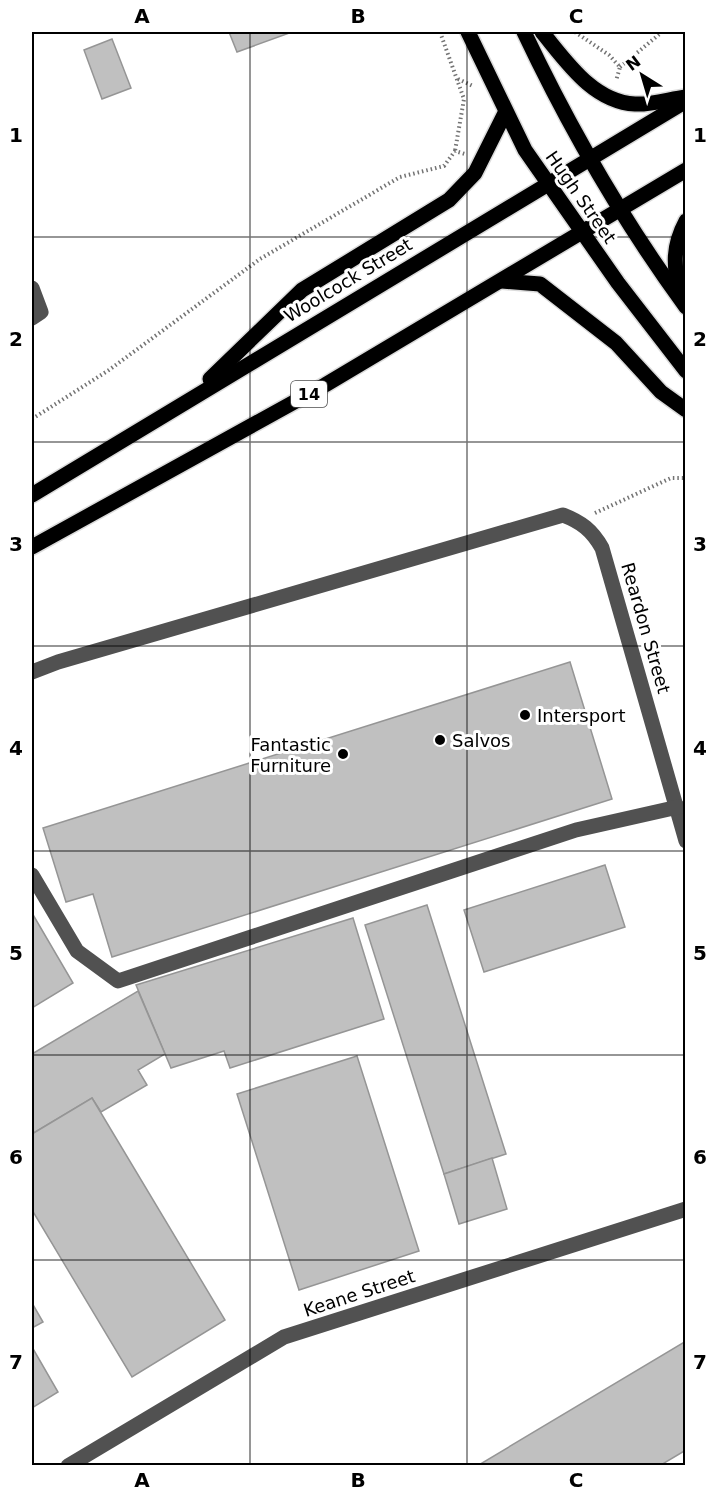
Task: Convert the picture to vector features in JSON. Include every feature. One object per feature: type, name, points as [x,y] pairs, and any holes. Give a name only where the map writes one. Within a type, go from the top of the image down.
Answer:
[{"type":"main road","name":"Hugh Street","points":[[468,32],[505,113],[547,183],[686,371]]},
{"type":"main road","name":"Hugh Street","points":[[524,32],[562,110],[621,209],[683,303]]},
{"type":"main road","points":[[542,32],[580,79],[613,99],[635,105],[686,99]]},
{"type":"main road","name":"Woolcock Street","points":[[32,495],[686,99]]},
{"type":"main road","points":[[190,398],[302,290],[449,200],[475,173],[505,113]]},
{"type":"main road","name":"14","points":[[32,547],[325,385],[686,170]]},
{"type":"main road","points":[[683,303],[674,260],[674,245],[686,221]]},
{"type":"main road","points":[[502,281],[540,284],[616,343],[661,392],[686,410]]},
{"type":"street","points":[[32,288],[41,312],[32,318]]},
{"type":"street","name":"Reardon Street","points":[[32,672],[92,652],[563,515],[578,520],[594,534],[602,548],[686,841]]},
{"type":"street","points":[[32,875],[77,951],[118,981],[576,830],[678,807]]},
{"type":"street","name":"Keane Street","points":[[68,1466],[284,1337],[686,1209]]},
{"type":"path","points":[[32,419],[109,370],[268,254],[400,177],[444,166],[455,151],[464,99],[440,32]]},
{"type":"path","points":[[575,32],[609,55],[620,67]]},
{"type":"path","points":[[615,88],[620,67],[662,32]]},
{"type":"path","points":[[455,151],[472,156]]},
{"type":"path","points":[[578,520],[671,478],[686,478]]},
{"type":"building","points":[[229,32],[292,32],[237,52]]},
{"type":"building","points":[[112,39],[131,88],[102,99],[84,50]]},
{"type":"building","points":[[570,662],[612,799],[112,957],[93,894],[66,902],[43,828]]},
{"type":"building","points":[[605,865],[625,927],[484,972],[464,910]]},
{"type":"building","points":[[427,905],[506,1154],[444,1174],[365,925]]},
{"type":"building","points":[[32,913],[73,983],[32,1008]]},
{"type":"building","points":[[353,918],[384,1019],[230,1068],[224,1051],[171,1068],[136,985]]},
{"type":"building","points":[[138,991],[165,1054],[138,1070],[147,1085],[101,1112],[92,1098],[32,1134],[32,1054]]},
{"type":"building","points":[[357,1056],[419,1251],[299,1290],[237,1094]]},
{"type":"building","points":[[92,1098],[225,1320],[132,1377],[32,1210],[32,1134]]},
{"type":"building","points":[[492,1158],[507,1209],[459,1224],[444,1174]]},
{"type":"building","points":[[32,1303],[43,1322],[32,1328]]},
{"type":"building","points":[[686,1341],[686,1450],[664,1463],[665,1466],[477,1466]]},
{"type":"building","points":[[32,1347],[58,1392],[32,1408]]},
{"type":"place","name":"Intersport","points":[[525,715]]},
{"type":"place","name":"Salvos","points":[[440,740]]},
{"type":"place","name":"Fantastic Furniture","points":[[343,754]]}]
